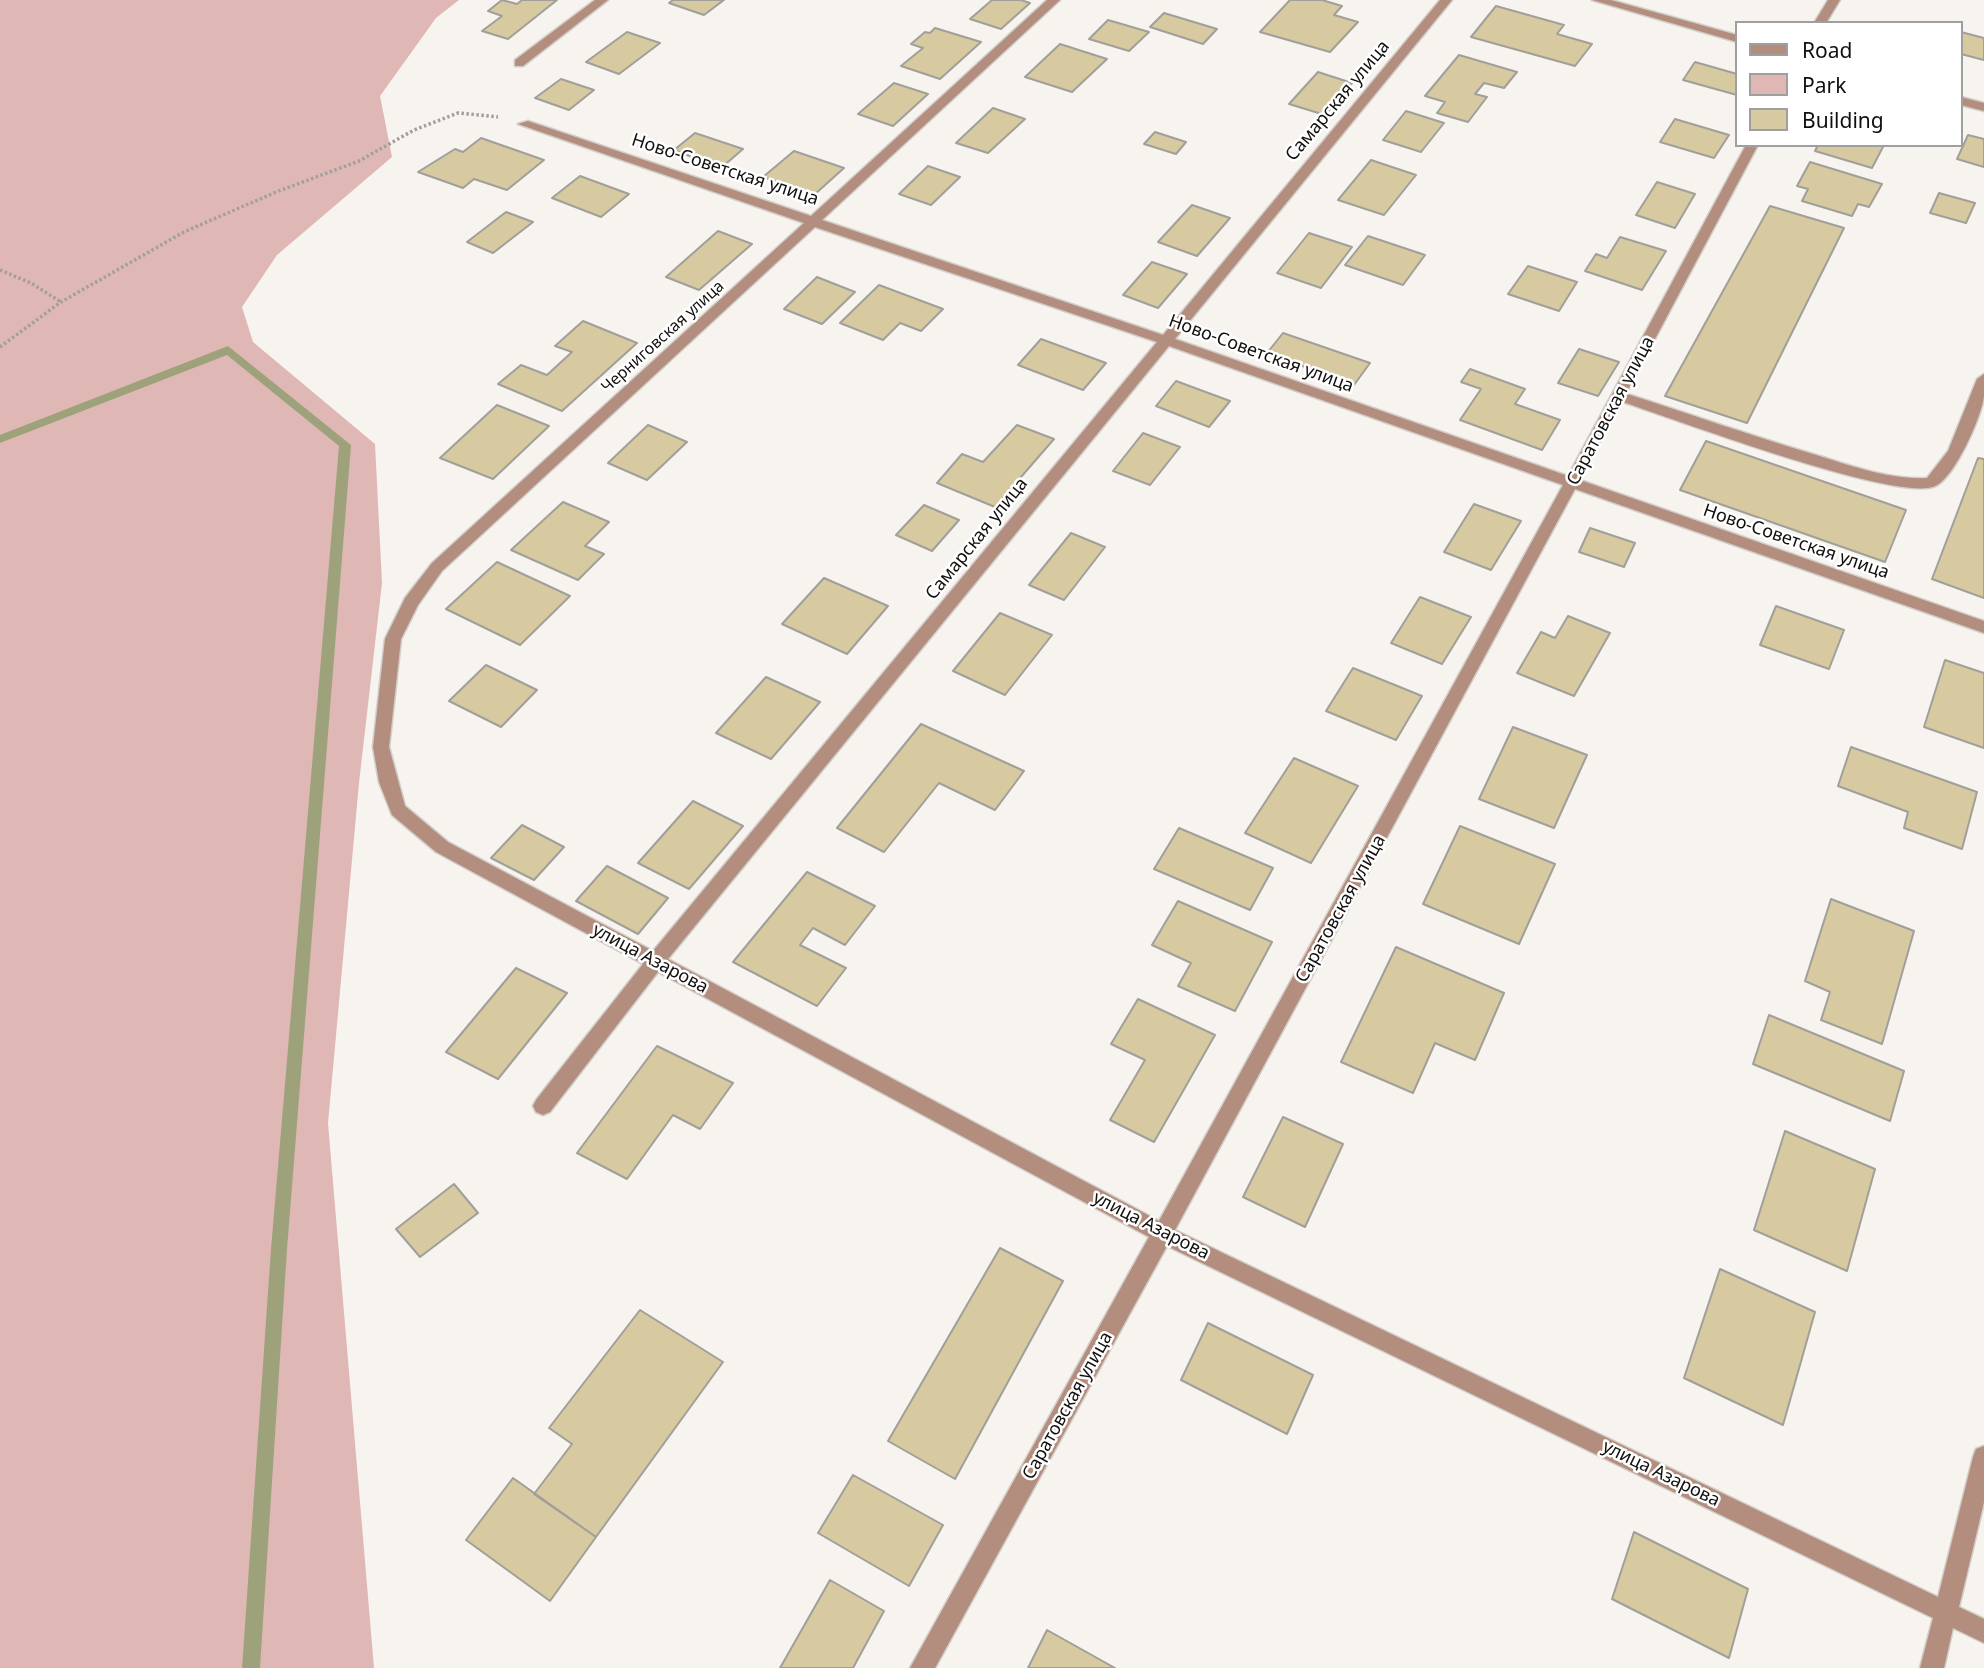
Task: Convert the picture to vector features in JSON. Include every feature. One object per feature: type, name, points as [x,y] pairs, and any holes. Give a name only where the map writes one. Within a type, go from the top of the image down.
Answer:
[{"type":"street","points":[[519,63],[602,0]]},
{"type":"street","name":"Черниговская улица","points":[[381,747],[393,639],[411,602],[437,567],[817,221],[1054,0]]},
{"type":"street","name":"Самарская улица","points":[[543,1106],[655,962],[1446,0]]},
{"type":"street","points":[[1598,0],[1736,39]]},
{"type":"street","points":[[1821,21],[1834,0]]},
{"type":"street","points":[[1963,102],[1984,107]]},
{"type":"street","name":"Ново-Советская улица","points":[[524,124],[1165,340],[1572,485],[1984,627]]},
{"type":"street","name":"Саратовская улица","points":[[922,1668],[1163,1234],[1572,485],[1751,147]]},
{"type":"street","points":[[1619,396],[1853,471],[1917,485],[1930,484],[1947,467],[1984,379]]},
{"type":"street","name":"улица Азарова","points":[[381,747],[398,810],[442,847],[1163,1234],[1984,1631]]},
{"type":"street","points":[[1932,1668],[1984,1457]]},
{"type":"path","points":[[0,348],[61,302],[184,232],[276,191],[359,161],[414,131],[458,113],[506,118]]},
{"type":"path","points":[[0,270],[31,283],[61,302]]},
{"type":"green space","points":[[0,0],[459,0],[436,18],[380,96],[392,157],[277,255],[242,307],[253,342],[375,444],[382,583],[359,783],[328,1123],[374,1668],[0,1668]]},
{"type":"building","points":[[502,0],[517,4],[522,0],[557,0],[508,39],[482,31],[502,16],[488,11]]},
{"type":"building","points":[[673,0],[724,0],[704,15],[669,3]]},
{"type":"building","points":[[992,0],[1021,0],[1030,3],[1001,29],[970,19]]},
{"type":"building","points":[[1290,0],[1322,0],[1342,6],[1334,15],[1358,22],[1330,52],[1260,32]]},
{"type":"building","points":[[1496,6],[1564,25],[1557,34],[1592,44],[1575,66],[1471,37]]},
{"type":"building","points":[[1164,13],[1217,29],[1203,44],[1150,27]]},
{"type":"building","points":[[1108,20],[1149,32],[1129,51],[1089,39]]},
{"type":"building","points":[[935,28],[981,42],[940,79],[901,66],[923,48],[911,44],[925,32],[930,33]]},
{"type":"building","points":[[627,32],[660,43],[619,74],[586,62]]},
{"type":"building","points":[[1963,33],[1984,38],[1984,60],[1963,55]]},
{"type":"building","points":[[1060,44],[1107,59],[1072,92],[1025,77]]},
{"type":"building","points":[[1459,55],[1517,72],[1504,88],[1484,83],[1475,94],[1487,97],[1468,122],[1437,113],[1445,102],[1425,96]]},
{"type":"building","points":[[1695,62],[1736,74],[1736,95],[1683,80]]},
{"type":"building","points":[[1318,72],[1352,83],[1325,115],[1289,104]]},
{"type":"building","points":[[561,79],[594,90],[569,110],[535,98]]},
{"type":"building","points":[[894,83],[928,94],[893,126],[858,114]]},
{"type":"building","points":[[993,108],[1025,119],[988,153],[956,143]]},
{"type":"building","points":[[1406,111],[1444,123],[1421,152],[1383,140]]},
{"type":"building","points":[[1675,119],[1729,135],[1714,158],[1660,142]]},
{"type":"building","points":[[1155,132],[1186,142],[1176,154],[1144,144]]},
{"type":"building","points":[[695,133],[743,149],[721,168],[674,150]]},
{"type":"building","points":[[1968,135],[1984,139],[1984,167],[1957,159]]},
{"type":"building","points":[[481,138],[544,160],[507,190],[474,179],[463,188],[418,172],[455,149],[463,152]]},
{"type":"building","points":[[1817,147],[1883,147],[1872,168],[1815,151]]},
{"type":"building","points":[[794,151],[844,168],[814,195],[763,177]]},
{"type":"building","points":[[1371,160],[1416,175],[1384,215],[1338,200]]},
{"type":"building","points":[[1810,162],[1882,184],[1869,207],[1858,204],[1852,216],[1802,201],[1808,189],[1797,186]]},
{"type":"building","points":[[928,166],[960,177],[931,205],[899,194]]},
{"type":"building","points":[[580,176],[629,194],[601,217],[552,198]]},
{"type":"building","points":[[1657,182],[1695,194],[1675,228],[1636,215]]},
{"type":"building","points":[[1939,193],[1975,203],[1966,223],[1930,213]]},
{"type":"building","points":[[1192,205],[1230,218],[1197,256],[1158,242]]},
{"type":"building","points":[[1770,206],[1844,228],[1747,423],[1665,396]]},
{"type":"building","points":[[506,212],[533,222],[493,253],[467,242]]},
{"type":"building","points":[[718,231],[752,244],[699,290],[666,277]]},
{"type":"building","points":[[1309,233],[1352,247],[1321,288],[1277,273]]},
{"type":"building","points":[[1368,236],[1425,255],[1403,285],[1345,265]]},
{"type":"building","points":[[1620,237],[1666,251],[1642,290],[1585,271],[1596,254],[1607,258]]},
{"type":"building","points":[[1152,262],[1187,274],[1158,308],[1123,295]]},
{"type":"building","points":[[1528,266],[1577,282],[1559,311],[1508,294]]},
{"type":"building","points":[[817,277],[855,292],[822,324],[784,309]]},
{"type":"building","points":[[879,285],[943,309],[921,331],[900,323],[883,340],[840,323]]},
{"type":"building","points":[[583,321],[637,343],[562,411],[498,384],[521,365],[547,375],[572,352],[555,346]]},
{"type":"building","points":[[1283,333],[1370,363],[1354,385],[1267,353]]},
{"type":"building","points":[[1041,339],[1106,363],[1083,390],[1018,365]]},
{"type":"building","points":[[1579,349],[1619,362],[1598,396],[1558,383]]},
{"type":"building","points":[[1470,369],[1525,389],[1515,404],[1560,420],[1542,450],[1460,420],[1481,389],[1461,382]]},
{"type":"building","points":[[1176,381],[1230,401],[1209,427],[1156,406]]},
{"type":"building","points":[[497,405],[549,426],[493,479],[440,458]]},
{"type":"building","points":[[648,425],[687,442],[647,480],[608,463]]},
{"type":"building","points":[[1017,425],[1054,439],[995,507],[937,483],[962,454],[983,462]]},
{"type":"building","points":[[1143,433],[1180,447],[1150,485],[1113,471]]},
{"type":"building","points":[[1706,441],[1906,510],[1885,562],[1680,490]]},
{"type":"building","points":[[1978,458],[1984,459],[1984,598],[1932,579]]},
{"type":"building","points":[[563,502],[609,522],[585,546],[604,554],[578,580],[511,550]]},
{"type":"building","points":[[1474,504],[1521,521],[1491,570],[1444,552]]},
{"type":"building","points":[[924,505],[959,520],[932,551],[896,535]]},
{"type":"building","points":[[1590,528],[1635,543],[1624,567],[1579,552]]},
{"type":"building","points":[[1071,533],[1105,547],[1064,600],[1029,585]]},
{"type":"building","points":[[497,562],[570,596],[520,645],[446,609]]},
{"type":"building","points":[[824,578],[888,606],[847,654],[782,624]]},
{"type":"building","points":[[1420,597],[1471,617],[1442,664],[1391,643]]},
{"type":"building","points":[[1776,606],[1844,630],[1829,669],[1760,645]]},
{"type":"building","points":[[1000,613],[1052,635],[1005,695],[953,671]]},
{"type":"building","points":[[1568,616],[1610,633],[1574,696],[1517,673],[1541,632],[1555,638]]},
{"type":"building","points":[[1945,660],[1984,673],[1984,748],[1924,727]]},
{"type":"building","points":[[486,665],[537,690],[501,727],[449,701]]},
{"type":"building","points":[[1353,668],[1422,696],[1396,740],[1326,711]]},
{"type":"building","points":[[766,677],[820,702],[771,759],[716,733]]},
{"type":"building","points":[[921,724],[1024,771],[995,810],[939,783],[884,852],[837,828]]},
{"type":"building","points":[[1513,727],[1587,755],[1554,828],[1479,799]]},
{"type":"building","points":[[1851,747],[1977,792],[1962,849],[1904,828],[1908,812],[1838,786]]},
{"type":"building","points":[[1294,758],[1358,786],[1311,863],[1245,833]]},
{"type":"building","points":[[693,801],[743,826],[689,889],[638,863]]},
{"type":"building","points":[[522,825],[564,847],[534,880],[491,858]]},
{"type":"building","points":[[1460,826],[1555,864],[1519,944],[1423,904]]},
{"type":"building","points":[[1179,828],[1273,868],[1250,910],[1154,869]]},
{"type":"building","points":[[607,866],[668,898],[638,934],[576,901]]},
{"type":"building","points":[[807,872],[875,906],[845,945],[813,928],[800,945],[846,968],[817,1006],[733,962]]},
{"type":"building","points":[[1831,899],[1914,931],[1882,1044],[1821,1020],[1830,992],[1805,981]]},
{"type":"building","points":[[1178,901],[1272,942],[1235,1011],[1178,986],[1191,963],[1152,945]]},
{"type":"building","points":[[1396,947],[1504,993],[1475,1060],[1435,1043],[1413,1093],[1341,1062]]},
{"type":"building","points":[[516,968],[567,993],[498,1079],[446,1052]]},
{"type":"building","points":[[1138,999],[1215,1035],[1154,1142],[1110,1120],[1145,1060],[1111,1044]]},
{"type":"building","points":[[1769,1015],[1904,1071],[1890,1121],[1753,1064]]},
{"type":"building","points":[[657,1046],[733,1083],[700,1129],[673,1115],[627,1179],[577,1153]]},
{"type":"building","points":[[1283,1117],[1343,1144],[1305,1227],[1243,1197]]},
{"type":"building","points":[[1785,1131],[1875,1169],[1847,1271],[1754,1230]]},
{"type":"building","points":[[454,1184],[478,1213],[420,1257],[396,1229]]},
{"type":"building","points":[[1000,1248],[1063,1281],[955,1479],[888,1441]]},
{"type":"building","points":[[1720,1269],[1815,1312],[1783,1425],[1684,1378]]},
{"type":"building","points":[[640,1310],[723,1362],[596,1537],[534,1494],[572,1444],[549,1428]]},
{"type":"building","points":[[1208,1323],[1313,1375],[1287,1434],[1181,1380]]},
{"type":"building","points":[[853,1475],[943,1525],[909,1586],[818,1533]]},
{"type":"building","points":[[513,1478],[596,1537],[550,1601],[466,1540]]},
{"type":"building","points":[[1634,1532],[1748,1589],[1729,1658],[1612,1599]]},
{"type":"building","points":[[830,1580],[884,1611],[853,1668],[780,1668]]},
{"type":"building","points":[[1047,1630],[1115,1668],[1028,1668]]},
{"type":"waterway","points":[[0,439],[228,350],[345,445],[279,1249],[251,1668]]}]
